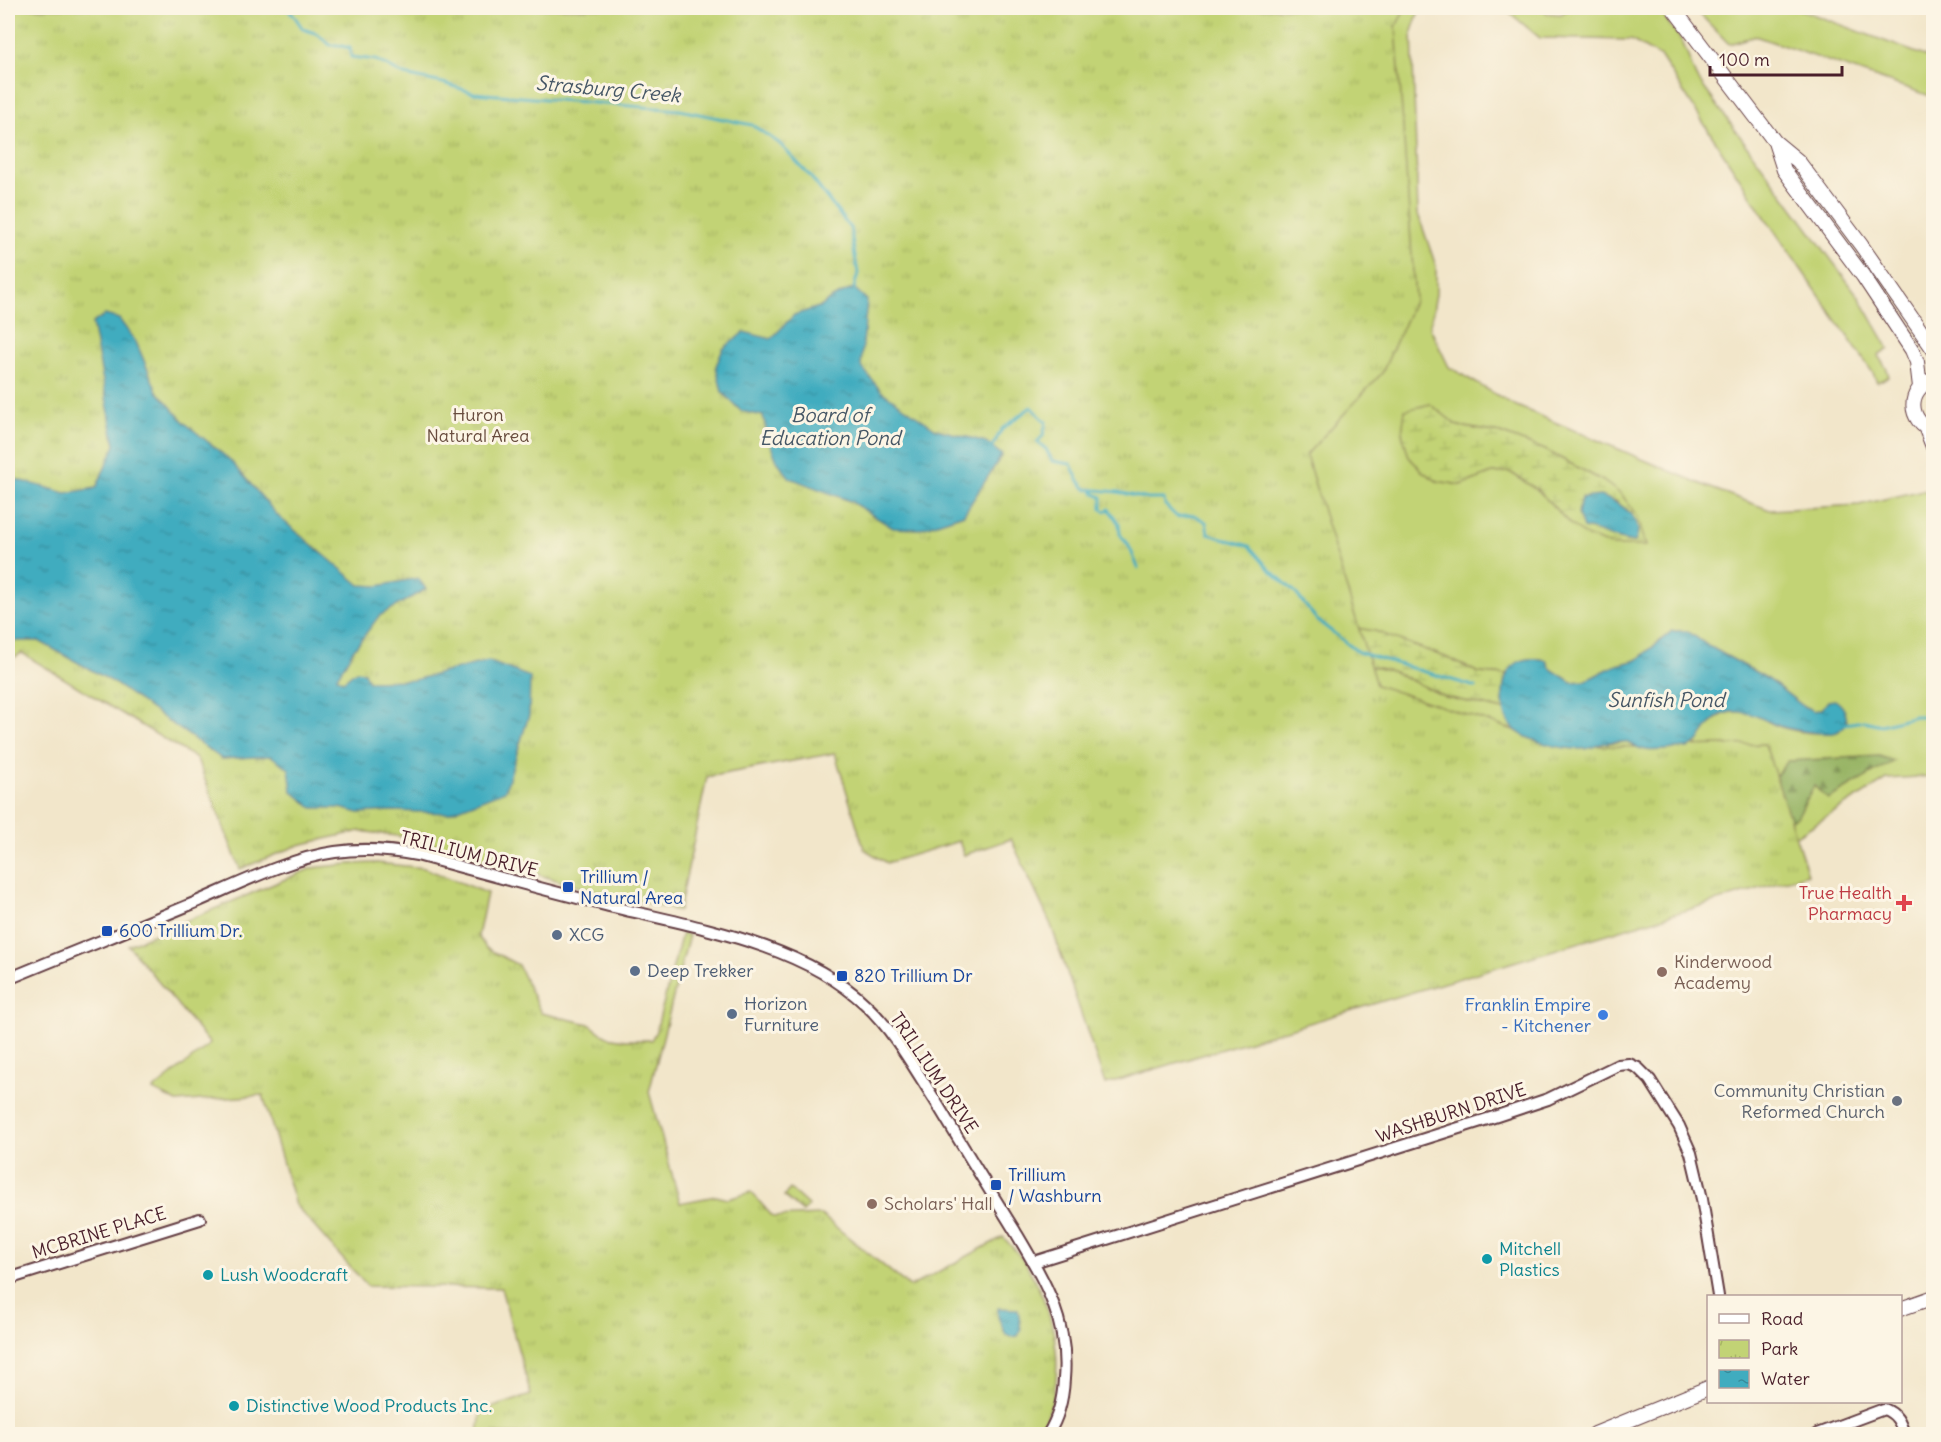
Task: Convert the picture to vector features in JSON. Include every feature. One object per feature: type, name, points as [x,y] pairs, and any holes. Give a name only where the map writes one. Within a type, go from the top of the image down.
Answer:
[{"type":"main road","points":[[1673,8],[1775,142],[1798,161],[1861,244],[1934,350]]},
{"type":"main road","points":[[1775,142],[1784,170],[1863,276],[1912,350],[1917,362],[1920,387]]},
{"type":"main road","points":[[1934,379],[1920,387],[1915,394],[1914,410],[1916,418],[1930,430],[1934,449]]},
{"type":"main road","points":[[1902,1308],[1934,1297]]},
{"type":"main road","points":[[1595,1434],[1707,1388]]},
{"type":"street","name":"TRILLIUM DRIVE","points":[[8,979],[263,874],[308,858],[335,852],[369,850],[392,850],[417,855],[575,898],[744,940],[799,959],[830,976],[863,1002],[885,1025],[911,1062],[1047,1286],[1060,1321],[1066,1356],[1064,1391],[1057,1420],[1048,1434]]},
{"type":"street","name":"WASHBURN DRIVE","points":[[1034,1262],[1497,1116],[1548,1099],[1609,1068],[1629,1064],[1638,1068],[1650,1080],[1679,1126],[1691,1153],[1702,1199],[1718,1295]]},
{"type":"street","name":"MCBRINE PLACE","points":[[8,1279],[200,1219]]},
{"type":"street","points":[[1817,1434],[1884,1409],[1897,1417],[1904,1434]]},
{"type":"green space","name":"Huron Natural Area","points":[[8,8],[1406,8],[1396,26],[1415,299],[1382,373],[1306,455],[1376,685],[1559,745],[1639,747],[1765,744],[1808,874],[1105,1084],[1051,925],[1011,839],[964,855],[959,841],[887,863],[864,849],[835,753],[707,777],[679,911],[573,885],[419,839],[360,831],[299,845],[240,869],[197,759],[22,653],[8,661]]},
{"type":"green space","points":[[1389,8],[1420,8],[1412,31],[1418,214],[1436,266],[1436,294],[1430,328],[1449,367],[1512,404],[1708,487],[1770,510],[1859,505],[1923,490],[1933,496],[1933,776],[1887,779],[1796,836],[1754,837],[1357,718],[1364,665],[1392,671],[1446,697],[1504,710],[1508,722],[1587,750],[1603,743],[1625,742],[1646,750],[1697,742],[1720,716],[1735,712],[1754,714],[1790,730],[1816,733],[1839,731],[1822,709],[1814,711],[1803,706],[1768,679],[1707,645],[1687,631],[1672,631],[1637,660],[1614,666],[1585,681],[1571,682],[1551,669],[1546,660],[1528,659],[1514,666],[1506,675],[1479,673],[1445,657],[1375,632],[1331,624],[1267,398]],"holes":[[[1430,405],[1458,426],[1500,433],[1545,450],[1603,481],[1570,524],[1538,490],[1510,472],[1492,473],[1461,485],[1437,481],[1422,471]],[[1893,761],[1814,786],[1797,816],[1762,792]]]},
{"type":"green space","points":[[1504,8],[1542,8],[1547,13],[1561,14],[1571,8],[1657,8],[1682,41],[1696,77],[1859,297],[1889,349],[1878,356],[1887,369],[1889,377],[1877,382],[1758,207],[1661,57],[1631,40],[1540,38]]},
{"type":"green space","points":[[1694,8],[1796,8],[1933,59],[1933,97],[1755,36],[1729,44]]},
{"type":"green space","points":[[1430,404],[1458,426],[1500,433],[1545,450],[1603,481],[1622,495],[1638,517],[1646,546],[1613,546],[1588,537],[1570,524],[1538,490],[1510,472],[1492,473],[1461,485],[1437,481],[1422,471],[1409,457],[1402,433],[1405,410]],"holes":[[[1614,500],[1632,514],[1635,542],[1619,539],[1596,530]]]},
{"type":"green space","points":[[1331,624],[1375,631],[1445,657],[1479,673],[1506,675],[1504,710],[1446,697],[1392,671],[1364,665]]},
{"type":"green space","points":[[1879,756],[1894,761],[1828,799],[1814,786],[1797,817],[1774,828],[1762,792],[1788,761]]},
{"type":"green space","points":[[377,863],[424,868],[487,893],[478,936],[486,948],[518,965],[541,1013],[589,1024],[607,1037],[651,1040],[656,1031],[682,933],[689,935],[649,1092],[680,1203],[716,1196],[728,1199],[751,1192],[773,1217],[821,1215],[910,1287],[1003,1237],[1027,1266],[1038,1286],[1046,1306],[1056,1349],[1057,1370],[1054,1392],[1039,1434],[478,1434],[481,1411],[531,1395],[501,1288],[367,1286],[295,1205],[263,1095],[177,1102],[153,1090],[210,1044],[128,945],[312,868]]},
{"type":"green space","points":[[790,1189],[809,1206],[803,1212],[784,1196]]},
{"type":"water","name":"Board of Education Pond","points":[[854,288],[867,300],[861,366],[881,391],[936,429],[986,442],[1002,455],[964,514],[919,529],[893,528],[850,501],[790,478],[777,461],[763,416],[741,411],[722,392],[716,366],[723,349],[744,332],[771,339],[794,315],[822,306],[830,299]]},
{"type":"water","points":[[105,315],[119,319],[136,342],[157,391],[185,423],[230,460],[279,517],[360,585],[378,586],[418,578],[426,589],[379,616],[352,652],[337,677],[343,681],[356,671],[364,672],[368,681],[414,680],[488,661],[530,677],[529,715],[505,791],[448,813],[392,811],[359,813],[340,808],[313,808],[292,791],[289,769],[271,756],[222,759],[111,681],[39,641],[8,641],[8,477],[66,493],[96,488],[115,445],[92,323]]},
{"type":"water","points":[[1600,496],[1623,507],[1634,518],[1638,533],[1635,542],[1583,528],[1578,514],[1581,498]]},
{"type":"water","name":"Sunfish Pond","points":[[1672,631],[1687,631],[1707,645],[1768,679],[1803,706],[1814,711],[1822,709],[1828,701],[1835,700],[1844,710],[1847,723],[1837,732],[1815,733],[1779,726],[1750,714],[1728,713],[1713,721],[1694,745],[1687,748],[1655,751],[1621,742],[1586,749],[1554,746],[1523,735],[1507,720],[1503,704],[1504,683],[1511,669],[1521,661],[1546,660],[1551,669],[1571,682],[1585,681],[1614,666],[1637,660]]},
{"type":"water","points":[[998,1308],[1018,1309],[1021,1330],[1018,1336],[1006,1335],[998,1317]]},
{"type":"waterway","name":"Strasburg Creek","points":[[286,8],[303,29],[318,34],[330,45],[350,48],[351,57],[376,60],[404,75],[443,83],[474,93],[680,110],[752,125],[779,143],[810,176],[850,228],[858,273],[854,288]]},
{"type":"waterway","points":[[992,447],[1002,429],[1031,407],[1046,422],[1043,436],[1037,442],[1046,449],[1052,461],[1071,464],[1078,480],[1086,489],[1118,492],[1148,499],[1164,499],[1165,505],[1177,517],[1194,515],[1206,522],[1208,533],[1249,546],[1270,570],[1294,591],[1317,620],[1358,652],[1476,687]]},
{"type":"waterway","points":[[1092,490],[1102,497],[1102,509],[1105,511],[1109,509],[1119,524],[1120,534],[1130,548],[1138,568]]},
{"type":"waterway","points":[[1844,724],[1864,721],[1881,725],[1915,716],[1934,716]]},
{"type":"place","name":"Trillium / Natural Area","points":[[568,887]]},
{"type":"place","name":"True Health Pharmacy","points":[[1904,903]]},
{"type":"place","name":"600 Trillium Dr.","points":[[107,931]]},
{"type":"place","name":"XCG","points":[[557,935]]},
{"type":"place","name":"Deep Trekker","points":[[635,971]]},
{"type":"place","name":"Kinderwood Academy","points":[[1662,972]]},
{"type":"place","name":"820 Trillium Dr","points":[[842,976]]},
{"type":"place","name":"Horizon Furniture","points":[[732,1014]]},
{"type":"place","name":"Franklin Empire - Kitchener","points":[[1603,1015]]},
{"type":"place","name":"Community Christian Reformed Church","points":[[1897,1101]]},
{"type":"place","name":"Trillium / Washburn","points":[[996,1185]]},
{"type":"place","name":"Scholars' Hall","points":[[872,1204]]},
{"type":"place","name":"Mitchell Plastics","points":[[1487,1259]]},
{"type":"place","name":"Lush Woodcraft","points":[[208,1275]]},
{"type":"place","name":"Distinctive Wood Products Inc.","points":[[234,1406]]}]
